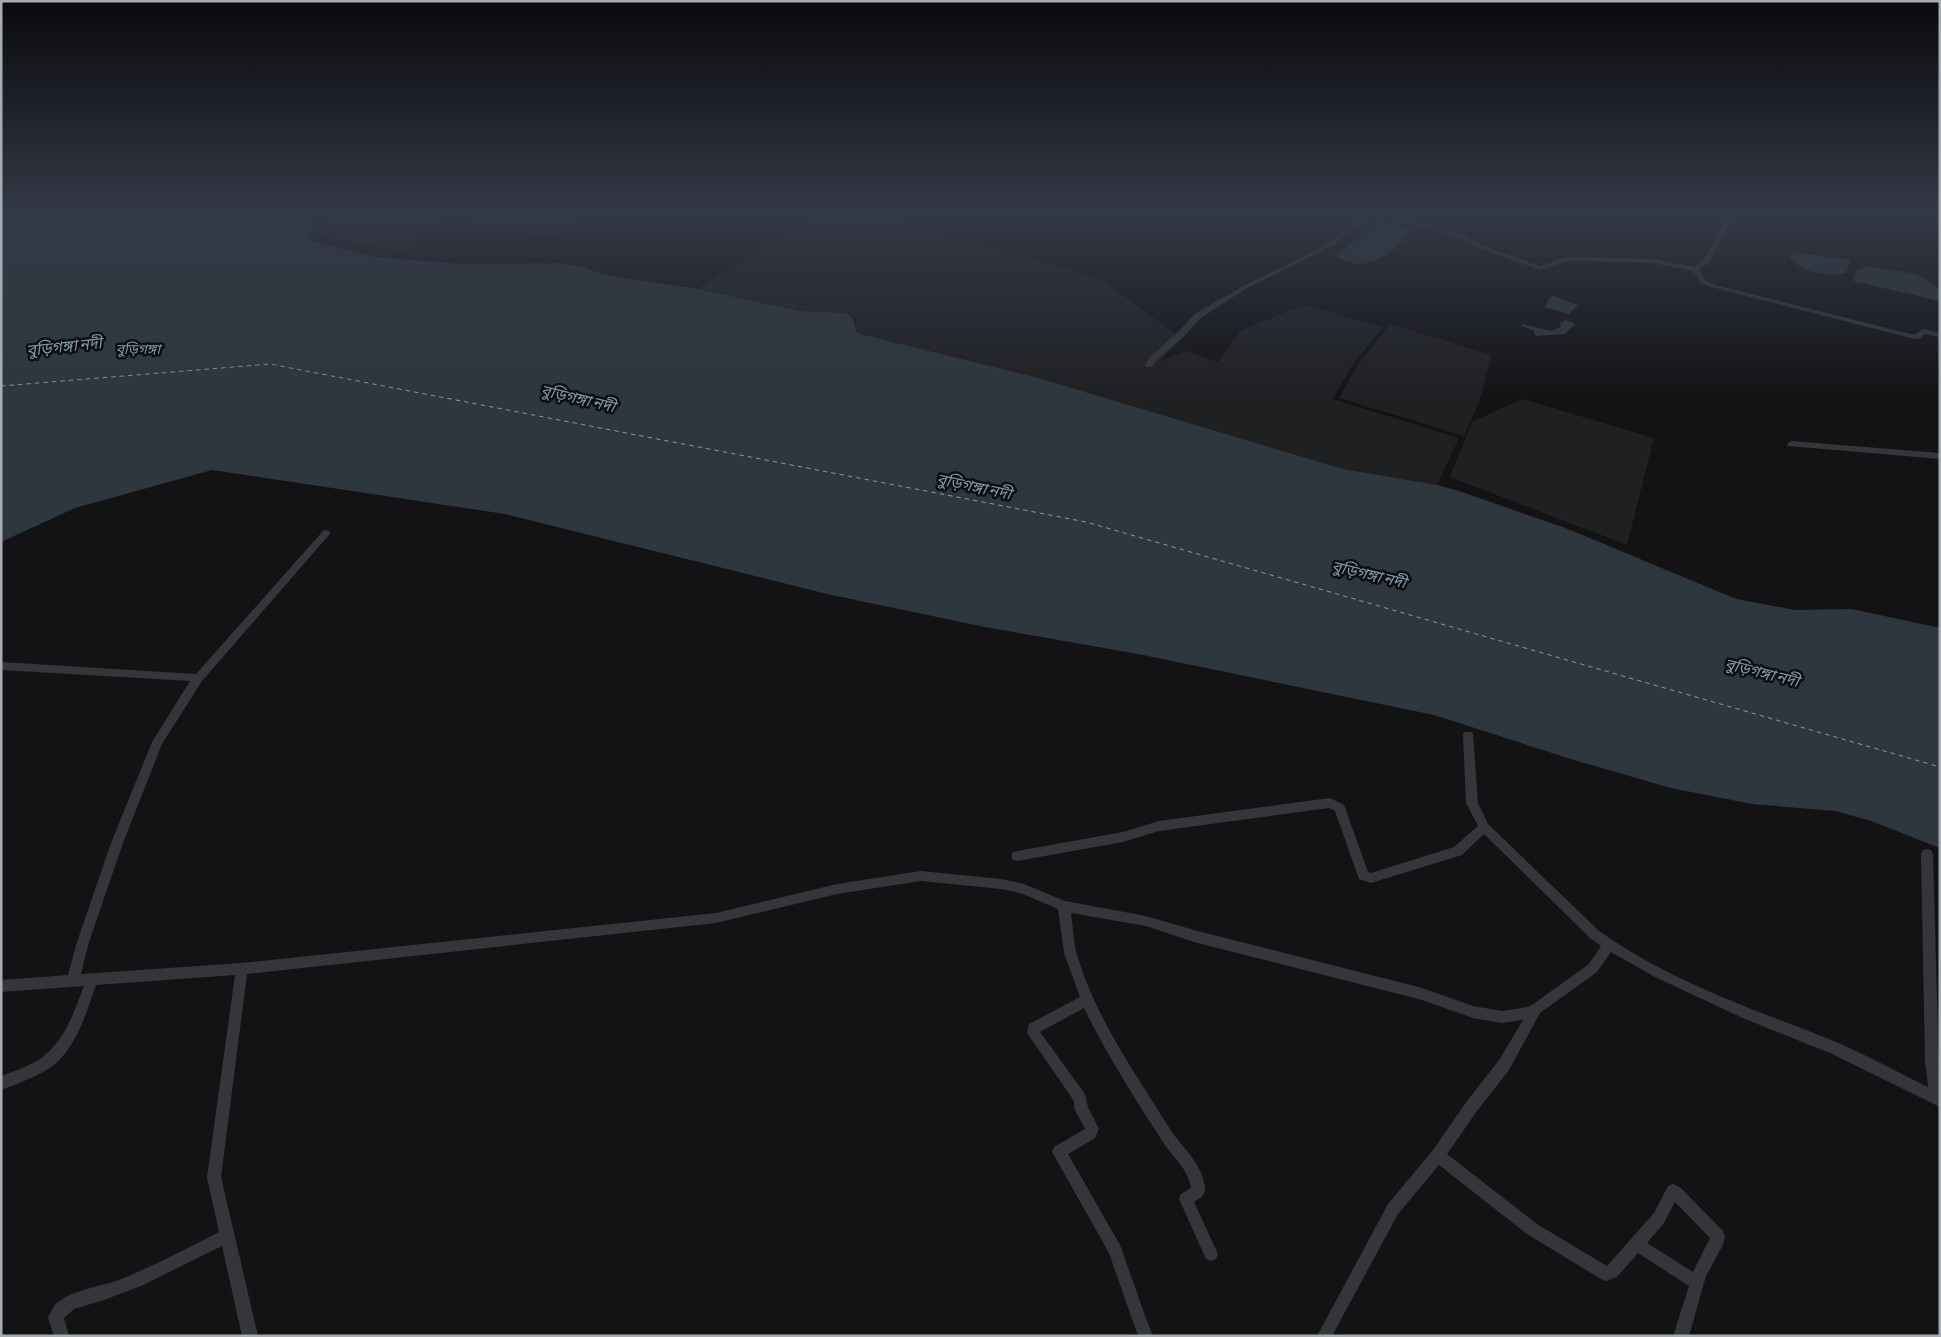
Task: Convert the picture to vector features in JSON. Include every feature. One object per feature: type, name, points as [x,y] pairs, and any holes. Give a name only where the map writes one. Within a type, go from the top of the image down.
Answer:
[{"type":"street","points":[[1149,365],[1153,358],[1173,342],[1199,315],[1269,275]]},
{"type":"street","points":[[1699,275],[1703,282],[1713,286],[1911,336],[1916,337],[1924,331],[1940,335]]},
{"type":"street","points":[[1792,444],[1940,456]]},
{"type":"street","points":[[73,981],[83,942],[117,843],[157,742],[198,678],[326,533]]},
{"type":"street","points":[[1,666],[198,678]]},
{"type":"street","points":[[1468,735],[1472,803],[1484,827],[1594,934],[1609,945],[1659,973],[1750,1015],[1834,1048],[1938,1100]]},
{"type":"street","points":[[1017,856],[1123,837],[1159,826],[1330,803],[1340,808],[1363,875],[1371,878],[1458,851],[1484,827]]},
{"type":"street","points":[[1927,854],[1932,1061],[1938,1100]]},
{"type":"street","points":[[1,986],[242,969],[716,918],[837,889],[921,876],[1001,884],[1024,889],[1064,906],[1146,921],[1194,936],[1422,994],[1472,1012],[1502,1017],[1536,1009],[1593,968],[1609,945]]},
{"type":"street","points":[[1064,906],[1070,953],[1087,1000],[1104,1035],[1169,1140],[1178,1148],[1196,1180],[1198,1191],[1186,1198],[1211,1254]]},
{"type":"street","points":[[242,969],[214,1177],[250,1336]]},
{"type":"street","points":[[1,1084],[42,1065],[63,1048],[73,1030],[92,980]]},
{"type":"street","points":[[1087,1000],[1034,1028],[1033,1033],[1080,1099],[1081,1108],[1092,1129],[1058,1152],[1115,1250],[1140,1324],[1146,1336]]},
{"type":"street","points":[[1324,1336],[1393,1210],[1438,1155],[1472,1106],[1504,1065],[1536,1009]]},
{"type":"street","points":[[1438,1155],[1532,1229],[1606,1274],[1612,1272],[1659,1218],[1673,1192],[1676,1192],[1718,1236],[1698,1282],[1681,1336]]},
{"type":"street","points":[[62,1336],[56,1318],[58,1311],[65,1306],[118,1287],[226,1236]]},
{"type":"street","points":[[1636,1244],[1698,1282]]},
{"type":"shaded area","points":[[718,275],[1089,275],[1098,278],[1176,334],[1203,316],[1160,361],[1185,351],[1218,362],[1241,330],[1304,305],[1383,327],[1354,363],[1333,399],[1459,438],[1437,485],[1343,469],[1035,377],[860,334],[856,331],[855,319],[850,314],[800,311],[697,289]]},
{"type":"shaded area","points":[[1390,324],[1491,355],[1481,397],[1464,436],[1339,398],[1360,362]]},
{"type":"shaded area","points":[[1522,399],[1654,438],[1627,545],[1450,477],[1472,422]]},
{"type":"water","name":"বুড়িগঙ্গা","points":[[1,275],[607,275],[697,289],[800,311],[848,314],[852,317],[856,331],[860,334],[1035,377],[1343,469],[1437,485],[1459,491],[1568,529],[1736,599],[1795,610],[1852,609],[1940,628],[1940,848],[1871,821],[1835,811],[1752,804],[1671,788],[1574,760],[1434,715],[1138,654],[985,627],[827,594],[505,514],[212,470],[75,508],[1,542]]},
{"type":"water","points":[[1855,275],[1919,275],[1940,289],[1940,301],[1853,281]]},
{"type":"water","points":[[1552,295],[1578,305],[1569,314],[1544,307]]},
{"type":"water","points":[[1565,320],[1575,324],[1565,334],[1536,336],[1533,330],[1521,326],[1522,324],[1552,331],[1561,327],[1560,323]]},
{"type":"ferry route","points":[[1,386],[270,364],[1086,522],[1940,767]]},
{"type":"water label","name":"বুড়িগঙ্গা নদী","points":[[64,346]]},
{"type":"water label","name":"বুড়িগঙ্গা নদী","points":[[578,398]]},
{"type":"water label","name":"বুড়িগঙ্গা নদী","points":[[974,486]]},
{"type":"water label","name":"বুড়িগঙ্গা নদী","points":[[1369,574]]},
{"type":"water label","name":"বুড়িগঙ্গা নদী","points":[[1762,672]]}]
